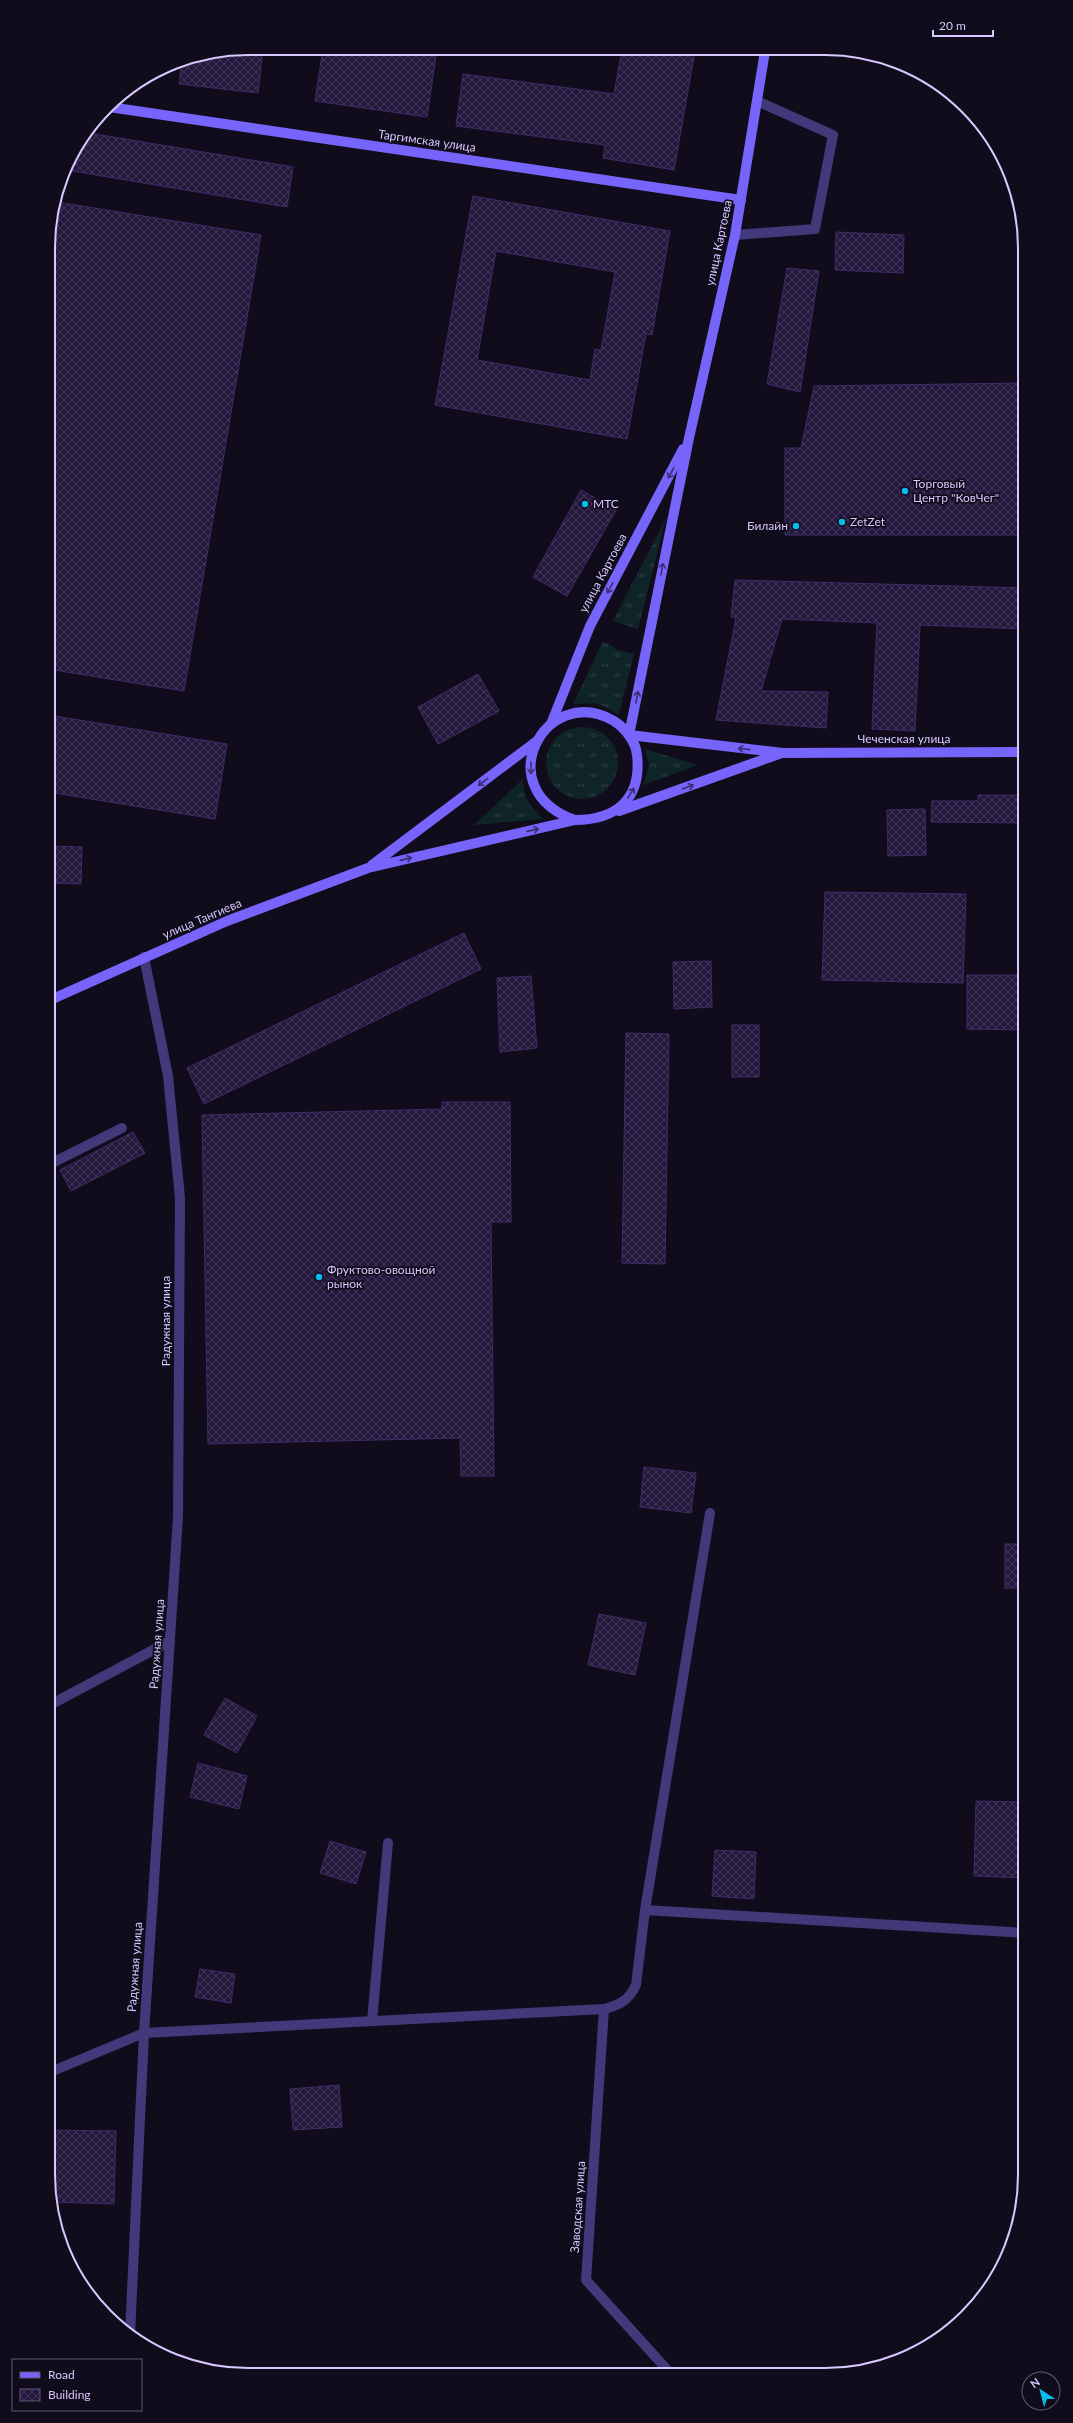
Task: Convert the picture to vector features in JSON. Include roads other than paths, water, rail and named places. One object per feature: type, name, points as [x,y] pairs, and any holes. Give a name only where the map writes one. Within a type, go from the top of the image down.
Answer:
[{"type":"main road","name":"улица Картоева","points":[[629,735],[689,438],[735,235],[764,55]]},
{"type":"main road","name":"Таргимская улица","points":[[115,108],[741,200]]},
{"type":"main road","name":"улица Картоева","points":[[551,724],[590,626],[689,438]]},
{"type":"main road","points":[[578,713],[593,713],[607,717],[619,724],[629,735],[638,758],[639,769],[635,787],[626,802],[612,814],[594,820],[575,820],[368,868],[536,741],[551,724],[564,716],[578,713]]},
{"type":"main road","name":"Чеченская улица","points":[[629,735],[783,753],[1018,752]]},
{"type":"main road","points":[[536,741],[531,758],[531,774],[536,790],[545,804],[559,814],[575,820]]},
{"type":"main road","name":"Чеченская улица","points":[[612,814],[783,753]]},
{"type":"main road","name":"улица Тангиева","points":[[55,998],[227,921],[368,868]]},
{"type":"street","points":[[735,235],[815,229],[834,135],[757,101]]},
{"type":"street","name":"Радужная улица","points":[[130,2328],[144,2033],[178,1517],[180,1198],[168,1076],[144,957]]},
{"type":"street","points":[[55,1162],[122,1128]]},
{"type":"street","points":[[55,2070],[144,2033],[604,2009],[618,2006],[631,1996],[636,1985],[645,1910],[710,1513]]},
{"type":"street","points":[[55,1702],[170,1641]]},
{"type":"street","points":[[372,2021],[388,1843]]},
{"type":"street","points":[[645,1910],[1018,1933]]},
{"type":"street","name":"Заводская улица","points":[[604,2009],[586,2280],[666,2368]]},
{"type":"place","name":"Торговый Центр \"КовЧег\"","points":[[905,491]]},
{"type":"place","name":"МТС","points":[[585,504]]},
{"type":"place","name":"ZetZet","points":[[842,522]]},
{"type":"place","name":"Билайн","points":[[796,526]]},
{"type":"place","name":"Фруктово-овощной рынок","points":[[319,1277]]}]
